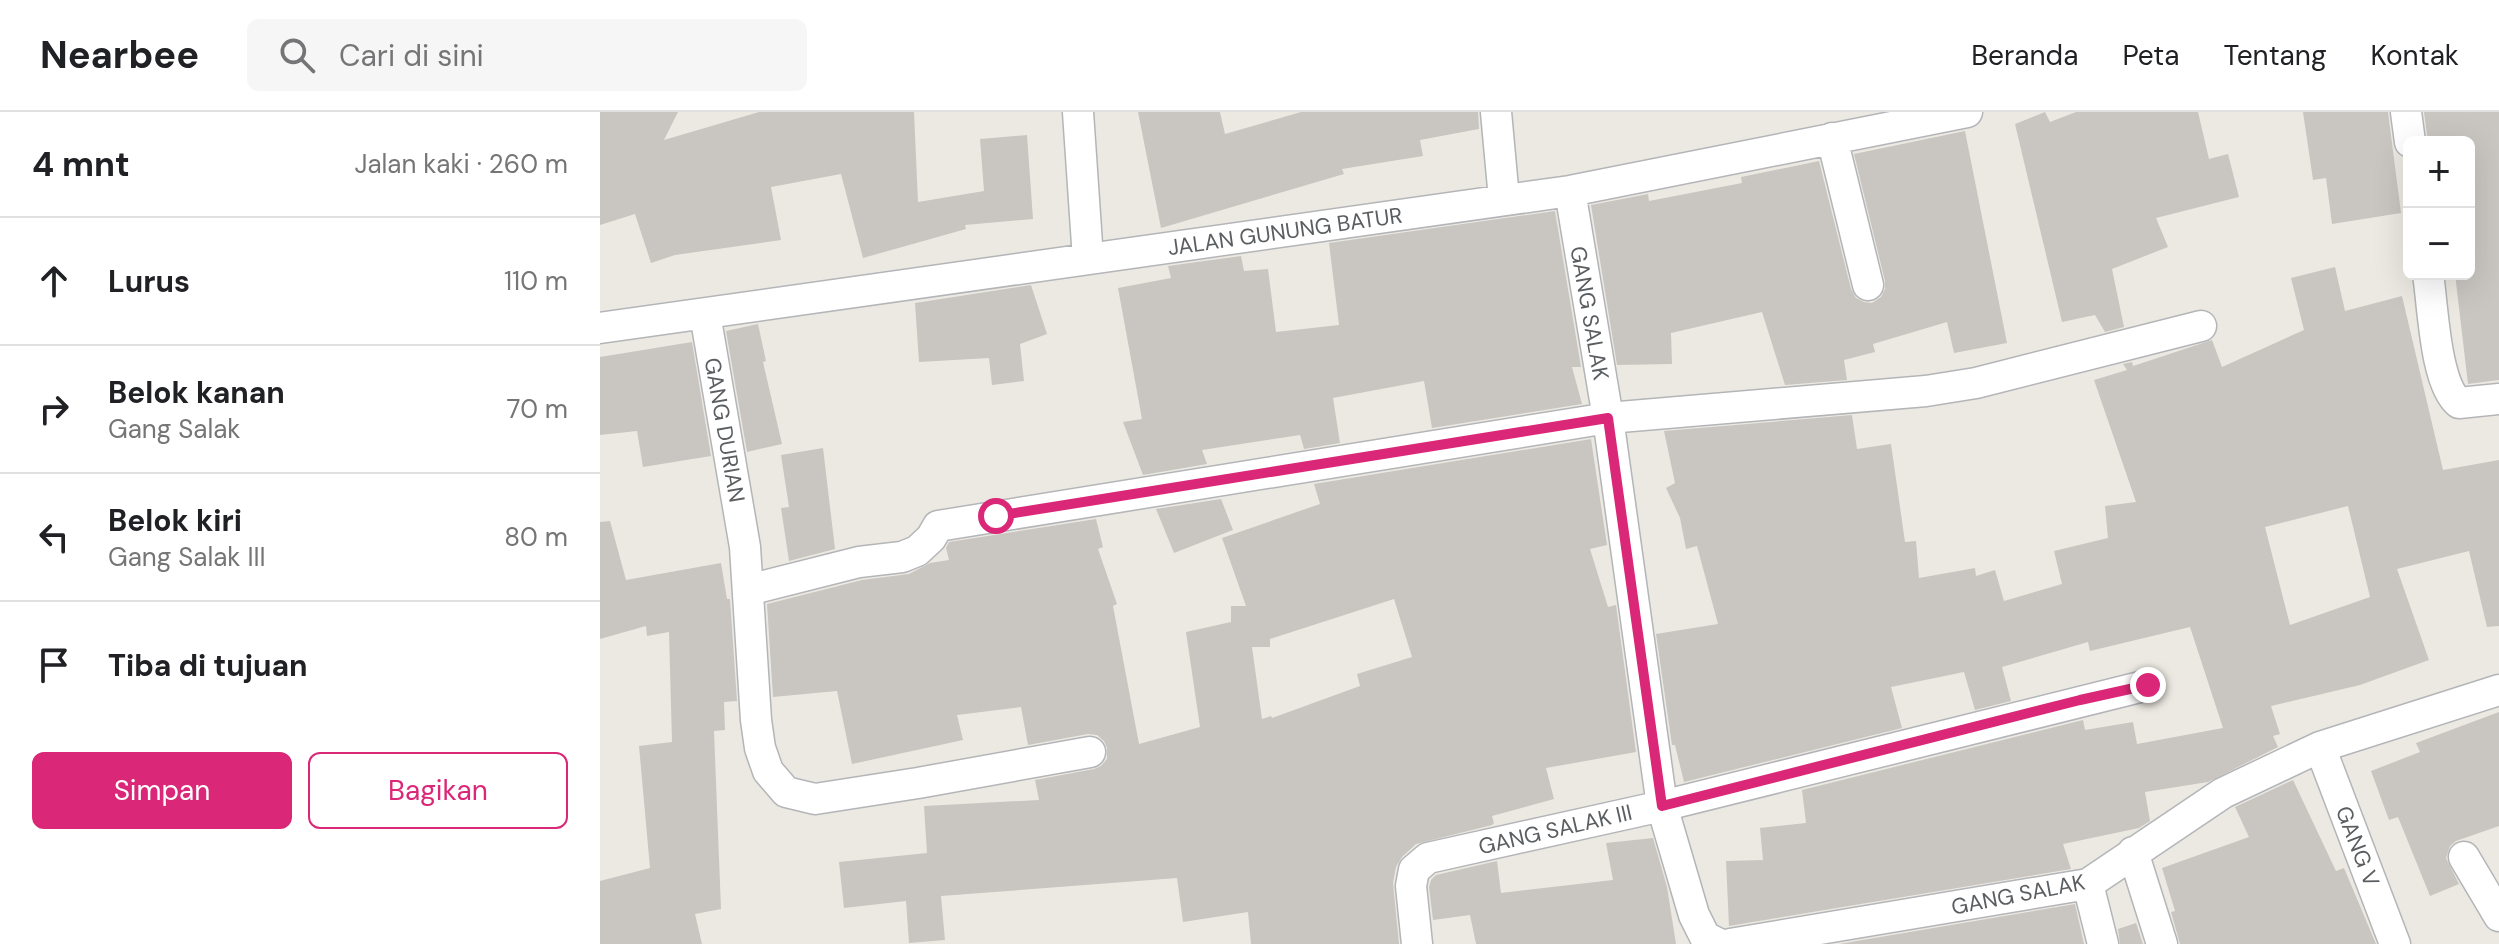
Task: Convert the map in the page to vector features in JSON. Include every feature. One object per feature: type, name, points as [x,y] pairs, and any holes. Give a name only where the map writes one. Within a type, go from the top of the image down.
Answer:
[{"type":"street","points":[[1078,112],[1088,259]]},
{"type":"street","points":[[1496,112],[1504,199]]},
{"type":"street","name":"JALAN GUNUNG BATUR","points":[[600,328],[1570,191],[1967,112]]},
{"type":"street","points":[[2406,112],[2409,136]]},
{"type":"street","points":[[1832,138],[1868,285]]},
{"type":"street","name":"GANG SALAK","points":[[1570,191],[1608,418],[1662,806],[1694,915],[1705,937],[1719,944]]},
{"type":"street","points":[[2429,280],[2442,373],[2451,397],[2459,403],[2499,399]]},
{"type":"street","name":"GANG DURIAN","points":[[705,314],[745,547],[760,748],[768,771],[786,792],[815,799],[1090,752]]},
{"type":"street","points":[[748,590],[859,562],[902,557],[917,551],[938,526],[1608,418],[1926,391],[1976,383],[2201,326]]},
{"type":"street","name":"GANG SALAK III","points":[[1417,944],[1411,886],[1414,870],[1428,858],[1662,806],[2148,685]]},
{"type":"street","name":"GANG SALAK","points":[[1730,944],[2088,884],[2223,793],[2320,747],[2499,690]]},
{"type":"street","name":"GANG V","points":[[2320,747],[2395,944]]},
{"type":"street","points":[[2133,852],[2162,944]]},
{"type":"street","points":[[2464,857],[2499,916]]},
{"type":"street","points":[[2088,884],[2103,944]]},
{"type":"building","points":[[600,112],[678,112],[664,140],[759,112],[914,112],[918,202],[984,191],[980,139],[1027,135],[1033,219],[965,225],[966,229],[863,258],[841,174],[771,187],[781,240],[675,255],[651,263],[635,214],[600,225]]},
{"type":"building","points":[[1138,112],[1220,112],[1225,134],[1301,112],[1478,112],[1479,129],[1420,140],[1423,156],[1342,169],[1344,174],[1161,228]]},
{"type":"building","points":[[2045,112],[2050,122],[2076,112],[2198,112],[2209,159],[2228,154],[2239,197],[2156,218],[2168,247],[2112,269],[2124,327],[2105,332],[2095,315],[2062,322],[2015,124]]},
{"type":"building","points":[[2303,112],[2388,112],[2401,213],[2332,224],[2326,178],[2313,180]]},
{"type":"building","points":[[2424,112],[2499,112],[2499,380],[2468,384],[2456,280],[2475,280],[2475,136],[2427,136]]},
{"type":"building","points":[[1965,131],[2007,343],[1954,353],[1947,322],[1873,344],[1875,352],[1844,360],[1847,380],[1785,385],[1762,312],[1671,333],[1672,364],[1617,365],[1591,205],[1648,194],[1649,201],[1742,183],[1741,177],[1819,161],[1851,289],[1856,298],[1872,303],[1881,297],[1885,281],[1854,154]]},
{"type":"building","points":[[1555,211],[1581,367],[1572,367],[1582,404],[1432,428],[1424,381],[1333,398],[1340,443],[1304,449],[1300,435],[1202,450],[1207,464],[1143,475],[1123,422],[1142,419],[1118,288],[1171,278],[1168,266],[1241,256],[1244,271],[1268,269],[1276,332],[1339,325],[1329,243]]},
{"type":"building","points":[[2335,267],[2345,311],[2402,296],[2443,470],[2499,460],[2499,626],[2487,627],[2469,551],[2397,569],[2429,660],[2360,685],[2271,706],[2280,734],[2273,736],[2278,747],[2208,782],[2145,792],[2150,821],[2139,828],[2063,844],[2071,869],[1729,926],[1726,861],[1763,860],[1760,828],[1806,823],[1802,790],[2083,720],[2085,730],[2133,722],[2137,744],[2223,728],[2190,627],[2090,651],[2088,642],[2002,667],[2011,701],[1975,710],[1964,672],[1891,687],[1902,728],[1684,782],[1675,745],[1672,745],[1656,634],[1718,624],[1697,546],[1686,549],[1680,518],[1666,488],[1675,483],[1664,431],[1852,415],[1857,449],[1891,444],[1905,542],[1916,541],[1919,578],[1975,568],[1976,576],[1995,570],[2004,601],[2062,584],[2054,551],[2108,538],[2105,506],[2136,502],[2094,380],[2127,370],[2123,364],[2132,362],[2133,366],[2212,340],[2222,367],[2304,330],[2291,278]],"holes":[[[2348,506],[2370,597],[2290,625],[2265,527]]]},
{"type":"building","points":[[1031,285],[1047,334],[1020,344],[1024,381],[992,385],[989,358],[919,362],[915,303]]},
{"type":"building","points":[[758,324],[766,361],[763,362],[782,444],[747,452],[726,331]]},
{"type":"building","points":[[692,342],[711,456],[643,467],[637,431],[600,435],[600,357]]},
{"type":"building","points":[[1591,439],[1607,545],[1590,549],[1608,607],[1616,605],[1636,752],[1546,768],[1554,799],[1492,816],[1492,825],[1416,844],[1396,867],[1393,883],[1399,944],[1251,944],[1248,912],[1183,922],[1177,878],[941,896],[945,940],[909,943],[906,901],[844,908],[839,862],[927,853],[924,806],[1039,800],[1035,780],[1101,766],[1107,759],[1107,748],[1097,735],[1088,734],[1028,745],[1021,707],[957,715],[963,740],[852,764],[837,691],[773,697],[767,604],[862,580],[909,574],[930,563],[949,560],[946,548],[949,542],[1096,519],[1103,547],[1098,549],[1117,604],[1113,606],[1139,744],[1200,727],[1186,632],[1231,622],[1231,606],[1246,606],[1222,538],[1320,504],[1314,484]],"holes":[[[1394,599],[1412,657],[1357,674],[1360,686],[1262,719],[1252,647],[1270,647],[1270,639]]]},
{"type":"building","points":[[823,448],[835,549],[789,561],[781,508],[789,507],[781,455]]},
{"type":"building","points":[[1221,499],[1233,530],[1174,553],[1156,509]]},
{"type":"building","points":[[610,521],[626,580],[721,563],[727,599],[730,599],[737,701],[724,702],[725,730],[714,731],[721,909],[695,914],[702,944],[600,944],[600,881],[650,868],[639,746],[672,742],[669,632],[647,636],[646,626],[600,639],[600,522]]},
{"type":"building","points":[[2499,712],[2499,826],[2450,846],[2446,858],[2459,884],[2430,896],[2398,817],[2389,820],[2371,771],[2420,752],[2416,743]]},
{"type":"building","points":[[2293,780],[2336,871],[2344,868],[2376,944],[2180,944],[2171,912],[2175,911],[2162,868],[2249,837],[2235,807]]},
{"type":"building","points":[[1653,838],[1667,887],[1676,944],[1476,944],[1470,915],[1433,920],[1429,887],[1436,875],[1497,861],[1501,893],[1613,880],[1606,843]]},
{"type":"building","points":[[2075,904],[2084,944],[1839,944]]},
{"type":"building","points":[[2136,923],[2143,944],[2120,944],[2118,929]]},
{"type":"route","points":[[996,516],[1608,418],[1662,806],[2148,685]]}]
